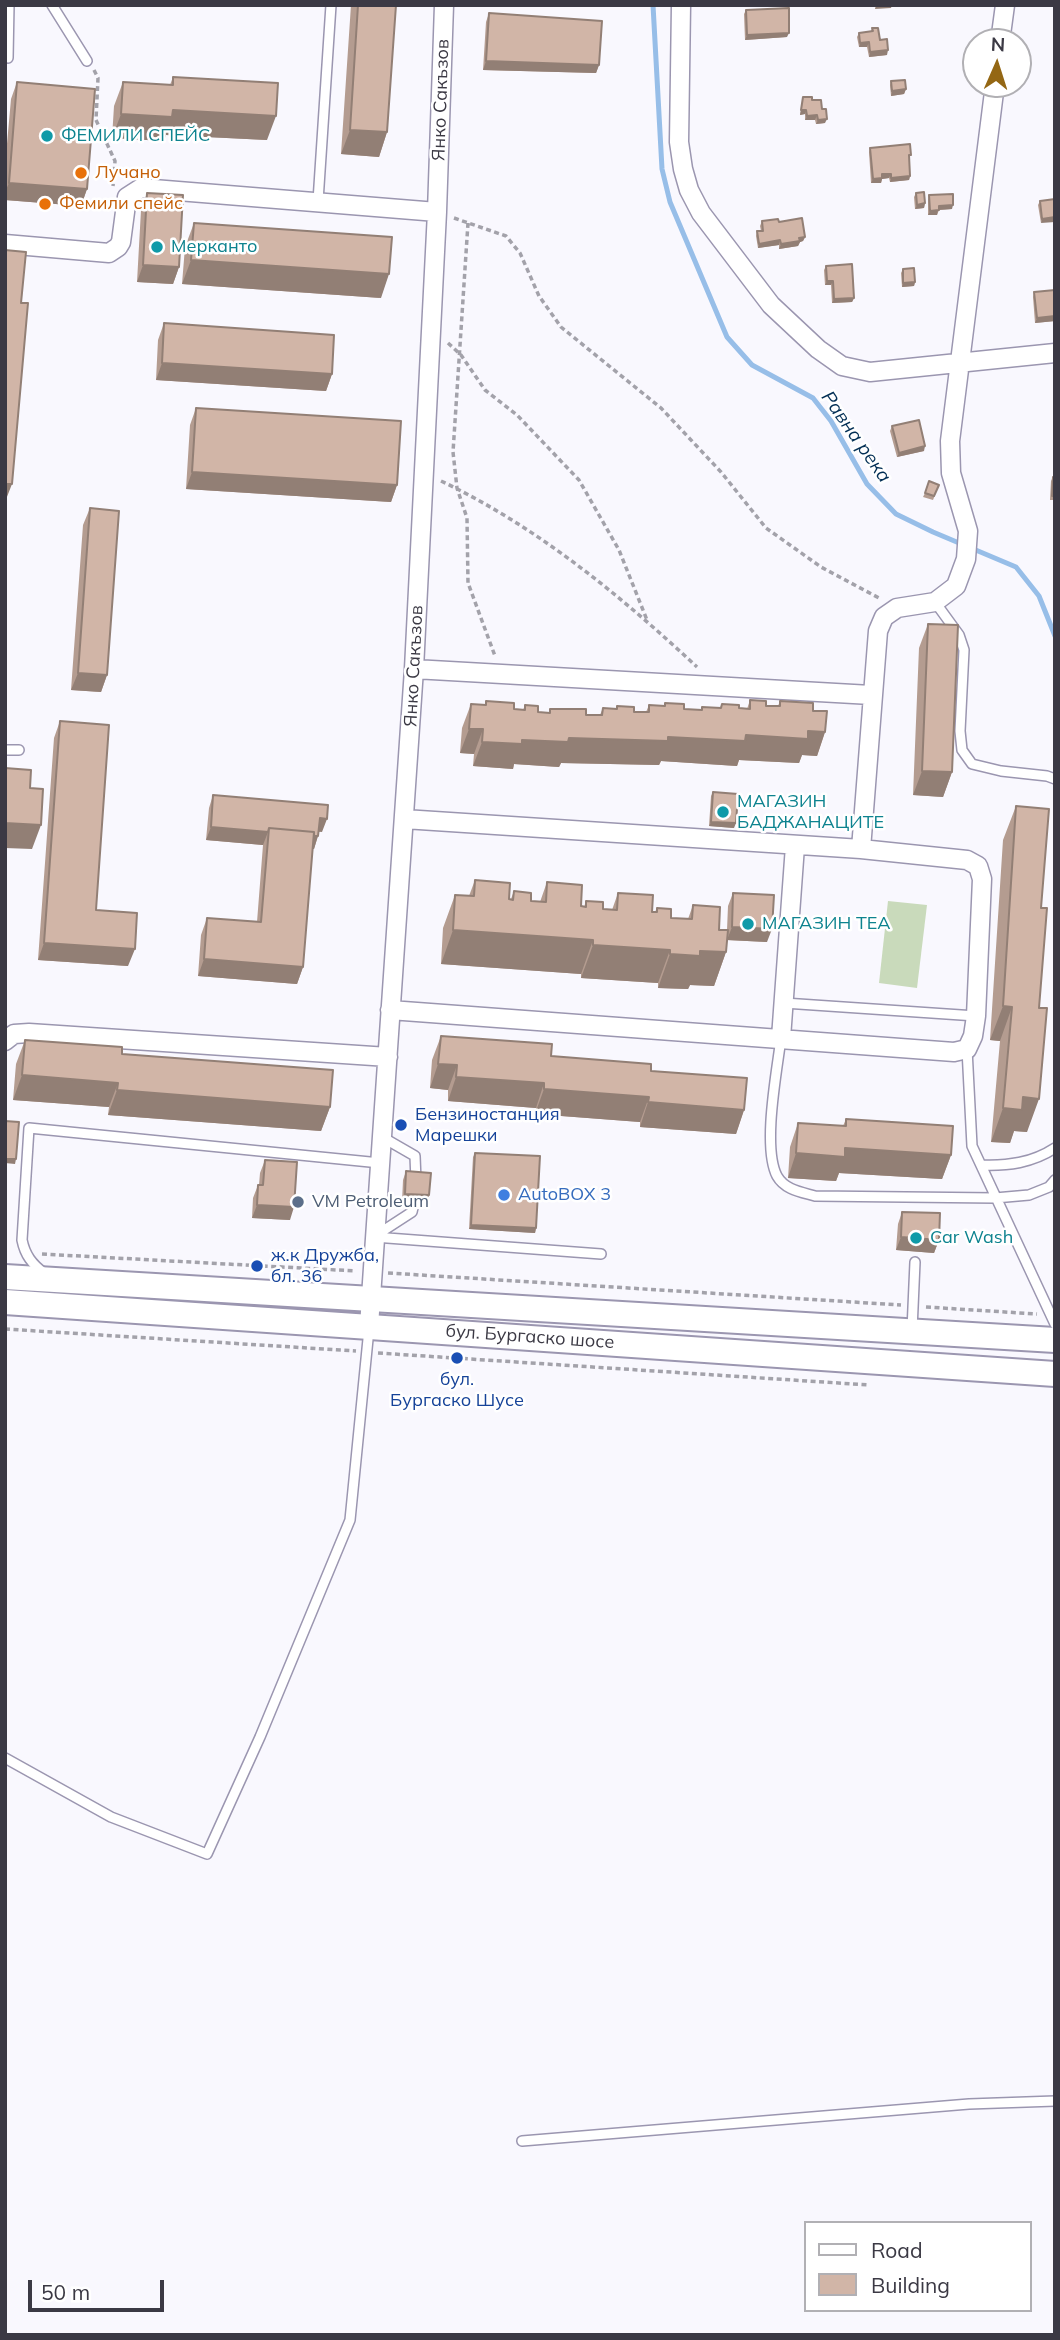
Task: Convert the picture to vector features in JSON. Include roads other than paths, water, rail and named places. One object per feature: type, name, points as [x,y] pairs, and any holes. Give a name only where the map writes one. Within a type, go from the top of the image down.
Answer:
[{"type":"main road","name":"бул. Бургаско шосе","points":[[5,1277],[911,1331],[1053,1321]]},
{"type":"main road","name":"бул. Бургаско шосе","points":[[5,1302],[1055,1374]]},
{"type":"street","name":"Янко Сакъзов","points":[[369,1326],[414,669],[437,212],[444,5]]},
{"type":"street","points":[[681,5],[679,142],[682,169],[689,190],[701,214],[771,305],[818,349],[842,366],[870,372],[1055,353]]},
{"type":"street","points":[[1002,28],[1005,5]]},
{"type":"street","points":[[861,849],[878,631],[884,617],[897,608],[935,602],[956,586],[966,559],[968,534],[951,473],[950,441],[993,98]]},
{"type":"street","points":[[5,244],[109,253],[121,242],[125,202],[131,193],[146,188],[437,212]]},
{"type":"street","points":[[414,669],[871,695]]},
{"type":"street","points":[[390,1010],[954,1052],[967,1049],[973,1036],[976,1016],[982,879],[978,866],[967,860],[861,849],[404,819]]},
{"type":"street","points":[[781,1038],[795,846]]},
{"type":"street","points":[[5,1041],[13,1034],[29,1033],[388,1057]]},
{"type":"lane","points":[[8,58],[9,5]]},
{"type":"lane","points":[[52,5],[88,61]]},
{"type":"lane","points":[[318,201],[331,5]]},
{"type":"lane","points":[[935,602],[959,635],[964,650],[960,731],[962,750],[972,764],[1055,779]]},
{"type":"lane","points":[[5,750],[19,750]]},
{"type":"lane","points":[[784,1003],[976,1016]]},
{"type":"lane","points":[[781,1038],[771,1124],[773,1159],[778,1177],[791,1190],[815,1196],[995,1198],[1029,1195],[1049,1187],[1055,1180]]},
{"type":"lane","points":[[967,1049],[972,1146],[1053,1321]]},
{"type":"lane","points":[[64,1281],[49,1277],[36,1268],[25,1253],[23,1225],[29,1128],[380,1163]]},
{"type":"lane","points":[[382,1137],[415,1156],[416,1181]]},
{"type":"lane","points":[[981,1164],[1001,1166],[1027,1162],[1055,1148]]},
{"type":"lane","points":[[374,1237],[412,1212],[414,1203]]},
{"type":"lane","points":[[374,1237],[601,1254]]},
{"type":"lane","points":[[911,1331],[915,1262]]},
{"type":"lane","points":[[5,1758],[111,1817],[207,1854],[260,1737],[350,1520],[369,1326]]},
{"type":"lane","points":[[522,2141],[969,2104],[1055,2101]]},
{"type":"waterway","name":"Равна река","points":[[653,5],[662,169],[670,202],[727,337],[752,365],[813,398],[831,421],[867,484],[896,514],[1016,567],[1039,596],[1055,636]]},
{"type":"place","name":"ФЕМИЛИ СПЕЙС","points":[[47,136]]},
{"type":"place","name":"Лучано","points":[[81,173]]},
{"type":"place","name":"Фемили спейс","points":[[45,204]]},
{"type":"place","name":"Мерканто","points":[[157,247]]},
{"type":"place","name":"МАГАЗИН БАДЖАНАЦИТЕ","points":[[723,812]]},
{"type":"place","name":"МАГАЗИН ТЕА","points":[[748,924]]},
{"type":"place","name":"Бензиностанция Марешки","points":[[401,1125]]},
{"type":"place","name":"AutoBOX 3","points":[[504,1195]]},
{"type":"place","name":"VM Petroleum","points":[[298,1202]]},
{"type":"place","name":"Car Wash","points":[[916,1238]]},
{"type":"place","name":"ж.к Дружба, бл. 36","points":[[257,1266]]},
{"type":"place","name":"бул. Бургаско Шусе","points":[[457,1358]]}]
